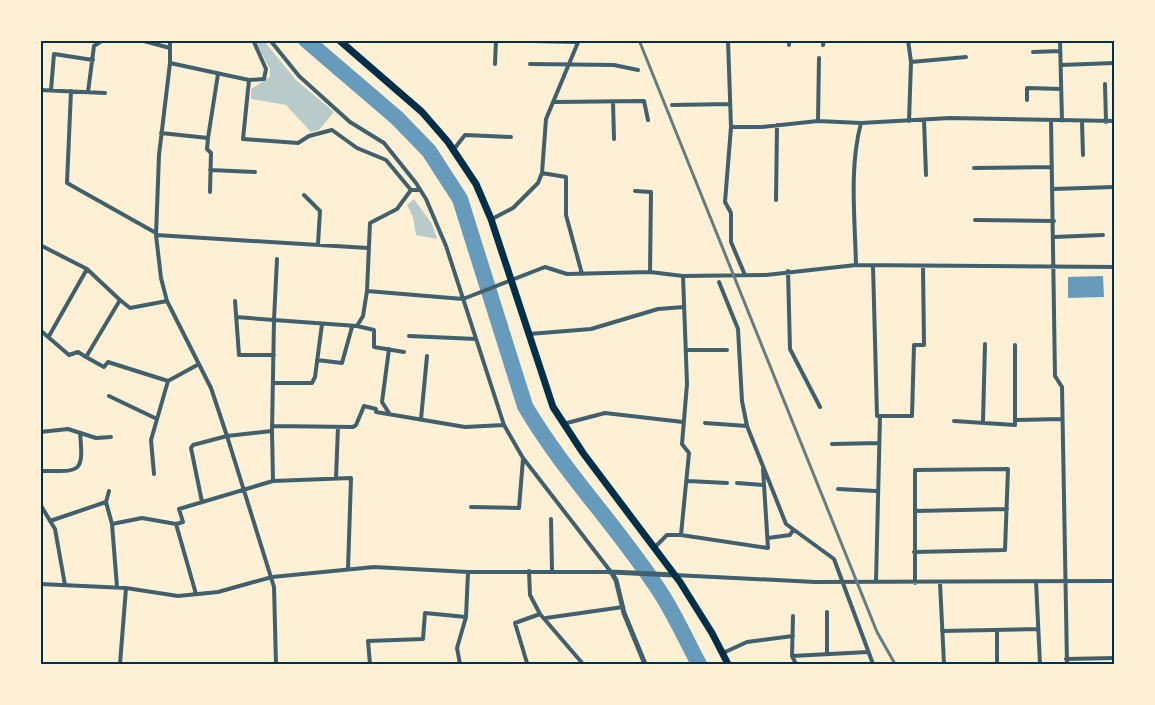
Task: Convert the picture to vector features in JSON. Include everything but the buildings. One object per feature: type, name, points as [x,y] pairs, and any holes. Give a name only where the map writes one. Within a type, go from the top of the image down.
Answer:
[{"type":"main road","points":[[339,40],[422,112],[453,149],[476,184],[491,219],[509,282],[546,390],[562,424],[655,546],[728,664]]},
{"type":"street","points":[[88,92],[94,46],[103,40]]},
{"type":"street","points":[[140,40],[170,48]]},
{"type":"street","points":[[170,40],[170,63],[161,133],[156,234],[160,278],[167,301],[211,388],[272,576],[276,664]]},
{"type":"street","points":[[170,63],[249,80],[264,79],[266,74],[253,40]]},
{"type":"street","points":[[270,40],[299,76],[342,115],[384,143],[411,174],[437,222],[464,298],[504,425],[523,458],[613,573],[619,586],[623,607],[645,664]]},
{"type":"street","points":[[495,64],[496,40]]},
{"type":"street","points":[[728,40],[731,126],[725,202],[731,213],[731,242],[745,275]]},
{"type":"street","points":[[908,40],[911,62],[909,121]]},
{"type":"street","points":[[1060,40],[1062,121]]},
{"type":"street","points":[[491,219],[513,208],[538,183],[542,173],[546,119],[555,102],[578,41],[531,41]]},
{"type":"street","points":[[1033,52],[1060,51]]},
{"type":"street","points":[[51,90],[54,54],[93,60]]},
{"type":"street","points":[[911,62],[966,57]]},
{"type":"street","points":[[818,121],[819,58]]},
{"type":"street","points":[[1061,65],[1114,63]]},
{"type":"street","points":[[530,64],[614,65],[638,70]]},
{"type":"street","points":[[210,192],[208,138],[218,74]]},
{"type":"street","points":[[249,80],[243,139],[298,143],[309,136],[332,130],[357,148],[386,160],[411,190]]},
{"type":"street","points":[[1105,84],[1106,122]]},
{"type":"street","points":[[1027,100],[1027,88],[1062,89]]},
{"type":"street","points":[[40,90],[105,93]]},
{"type":"street","points":[[71,91],[67,183],[156,234],[368,248]]},
{"type":"street","points":[[555,102],[644,101],[648,120]]},
{"type":"street","points":[[613,102],[614,139]]},
{"type":"street","points":[[672,105],[730,104]]},
{"type":"street","points":[[731,126],[818,121],[861,123],[924,120],[1114,121]]},
{"type":"street","points":[[924,120],[926,175]]},
{"type":"street","points":[[1051,120],[1055,376],[1062,387],[1063,581],[1066,662],[1114,658]]},
{"type":"street","points":[[1082,122],[1083,155]]},
{"type":"street","points":[[856,265],[855,177],[857,139],[861,123]]},
{"type":"street","points":[[776,200],[777,125]]},
{"type":"street","points":[[161,133],[208,138]]},
{"type":"street","points":[[453,149],[465,135],[511,137]]},
{"type":"street","points":[[974,168],[1052,167]]},
{"type":"street","points":[[210,170],[255,172]]},
{"type":"street","points":[[542,173],[566,177],[566,215],[582,274]]},
{"type":"street","points":[[1053,189],[1114,187]]},
{"type":"street","points":[[411,190],[420,190]]},
{"type":"street","points":[[317,360],[342,363],[355,327],[363,316],[367,291],[370,223],[397,209],[411,190]]},
{"type":"street","points":[[635,191],[651,192],[650,272]]},
{"type":"street","points":[[304,195],[320,211],[318,244]]},
{"type":"street","points":[[975,220],[1054,221]]},
{"type":"street","points":[[1054,237],[1103,235]]},
{"type":"street","points":[[40,245],[87,269],[130,308],[167,301]]},
{"type":"street","points":[[273,481],[272,429],[277,259]]},
{"type":"street","points":[[367,291],[464,298],[545,267],[567,274],[650,272],[719,279],[856,265],[1114,267]]},
{"type":"street","points":[[873,266],[877,416],[912,416],[914,345],[924,345],[923,267]]},
{"type":"street","points":[[49,336],[87,269]]},
{"type":"street","points":[[788,271],[790,349],[820,407]]},
{"type":"street","points":[[681,535],[689,453],[682,444],[687,350],[683,276]]},
{"type":"street","points":[[719,279],[738,329],[742,401],[747,426],[786,524],[834,559],[873,664]]},
{"type":"street","points":[[86,357],[120,300]]},
{"type":"street","points":[[235,302],[239,355],[274,355]]},
{"type":"street","points":[[528,335],[591,329],[658,309],[684,308]]},
{"type":"street","points":[[236,317],[374,330],[374,347],[404,351]]},
{"type":"street","points":[[273,383],[312,383],[322,324]]},
{"type":"street","points":[[40,330],[69,355],[78,352],[104,367],[108,362],[168,381]]},
{"type":"street","points":[[409,336],[476,339]]},
{"type":"street","points":[[983,421],[985,344]]},
{"type":"street","points":[[954,421],[983,421],[988,425],[1015,425],[1015,345]]},
{"type":"street","points":[[389,349],[382,402],[389,414]]},
{"type":"street","points":[[687,350],[727,350]]},
{"type":"street","points":[[421,419],[427,356]]},
{"type":"street","points":[[154,474],[151,441],[168,381],[199,364]]},
{"type":"street","points":[[109,396],[157,419]]},
{"type":"street","points":[[202,502],[191,448],[193,445],[227,436],[272,429],[338,427],[356,424],[364,406],[376,409],[376,412],[465,427],[504,425]]},
{"type":"street","points":[[562,424],[605,413],[683,422]]},
{"type":"street","points":[[876,582],[880,416]]},
{"type":"street","points":[[1015,420],[1062,419]]},
{"type":"street","points":[[705,423],[747,426]]},
{"type":"street","points":[[336,478],[338,427]]},
{"type":"street","points":[[40,432],[68,429],[96,438],[111,437]]},
{"type":"street","points":[[40,471],[67,471],[79,468],[83,462],[80,433]]},
{"type":"street","points":[[832,444],[879,443]]},
{"type":"street","points":[[471,507],[519,508],[523,458]]},
{"type":"street","points":[[655,546],[667,536],[681,535],[768,548],[763,465]]},
{"type":"street","points":[[914,552],[1005,549],[1008,470],[915,470],[914,552],[915,583]]},
{"type":"street","points":[[112,524],[142,518],[176,524],[183,522],[180,509],[273,481],[351,478],[348,569]]},
{"type":"street","points":[[688,481],[728,483]]},
{"type":"street","points":[[736,483],[763,485]]},
{"type":"street","points":[[838,489],[877,491]]},
{"type":"street","points":[[109,490],[106,502],[112,524],[117,588]]},
{"type":"street","points":[[50,520],[106,502]]},
{"type":"street","points":[[41,508],[55,529],[65,585]]},
{"type":"street","points":[[915,511],[1007,508]]},
{"type":"street","points":[[551,519],[552,571]]},
{"type":"street","points":[[176,524],[196,594]]},
{"type":"street","points":[[768,538],[790,535],[793,530]]},
{"type":"street","points":[[40,584],[126,588],[178,596],[218,592],[272,576],[374,567],[468,572],[552,571],[844,582],[1114,581]]},
{"type":"street","points":[[529,571],[530,595],[540,614],[583,664]]},
{"type":"street","points":[[460,664],[457,648],[466,617],[468,572]]},
{"type":"street","points":[[1036,581],[1040,664]]},
{"type":"street","points":[[940,583],[944,664]]},
{"type":"street","points":[[120,664],[126,588]]},
{"type":"street","points":[[545,618],[623,607]]},
{"type":"street","points":[[827,612],[827,654]]},
{"type":"street","points":[[370,664],[368,641],[423,639],[425,613],[466,617]]},
{"type":"street","points":[[521,664],[528,664],[515,623],[540,614]]},
{"type":"street","points":[[793,616],[792,656],[796,664]]},
{"type":"street","points":[[942,631],[1038,629]]},
{"type":"street","points":[[997,630],[997,664]]},
{"type":"street","points":[[722,653],[747,642],[793,636]]},
{"type":"street","points":[[792,656],[868,652]]},
{"type":"shaded area","points":[[255,41],[264,41],[296,80],[334,112],[319,130],[311,132],[286,105],[251,99],[251,89],[270,77],[270,69]]},
{"type":"shaded area","points":[[414,199],[432,224],[437,239],[416,235],[413,217],[407,205]]},
{"type":"water","points":[[1103,276],[1104,297],[1068,298],[1068,277]]},
{"type":"waterway","points":[[306,40],[397,118],[429,151],[460,199],[525,406],[557,455],[646,571],[667,603],[699,664]]},
{"type":"railway","points":[[639,40],[877,632],[895,664]]}]
